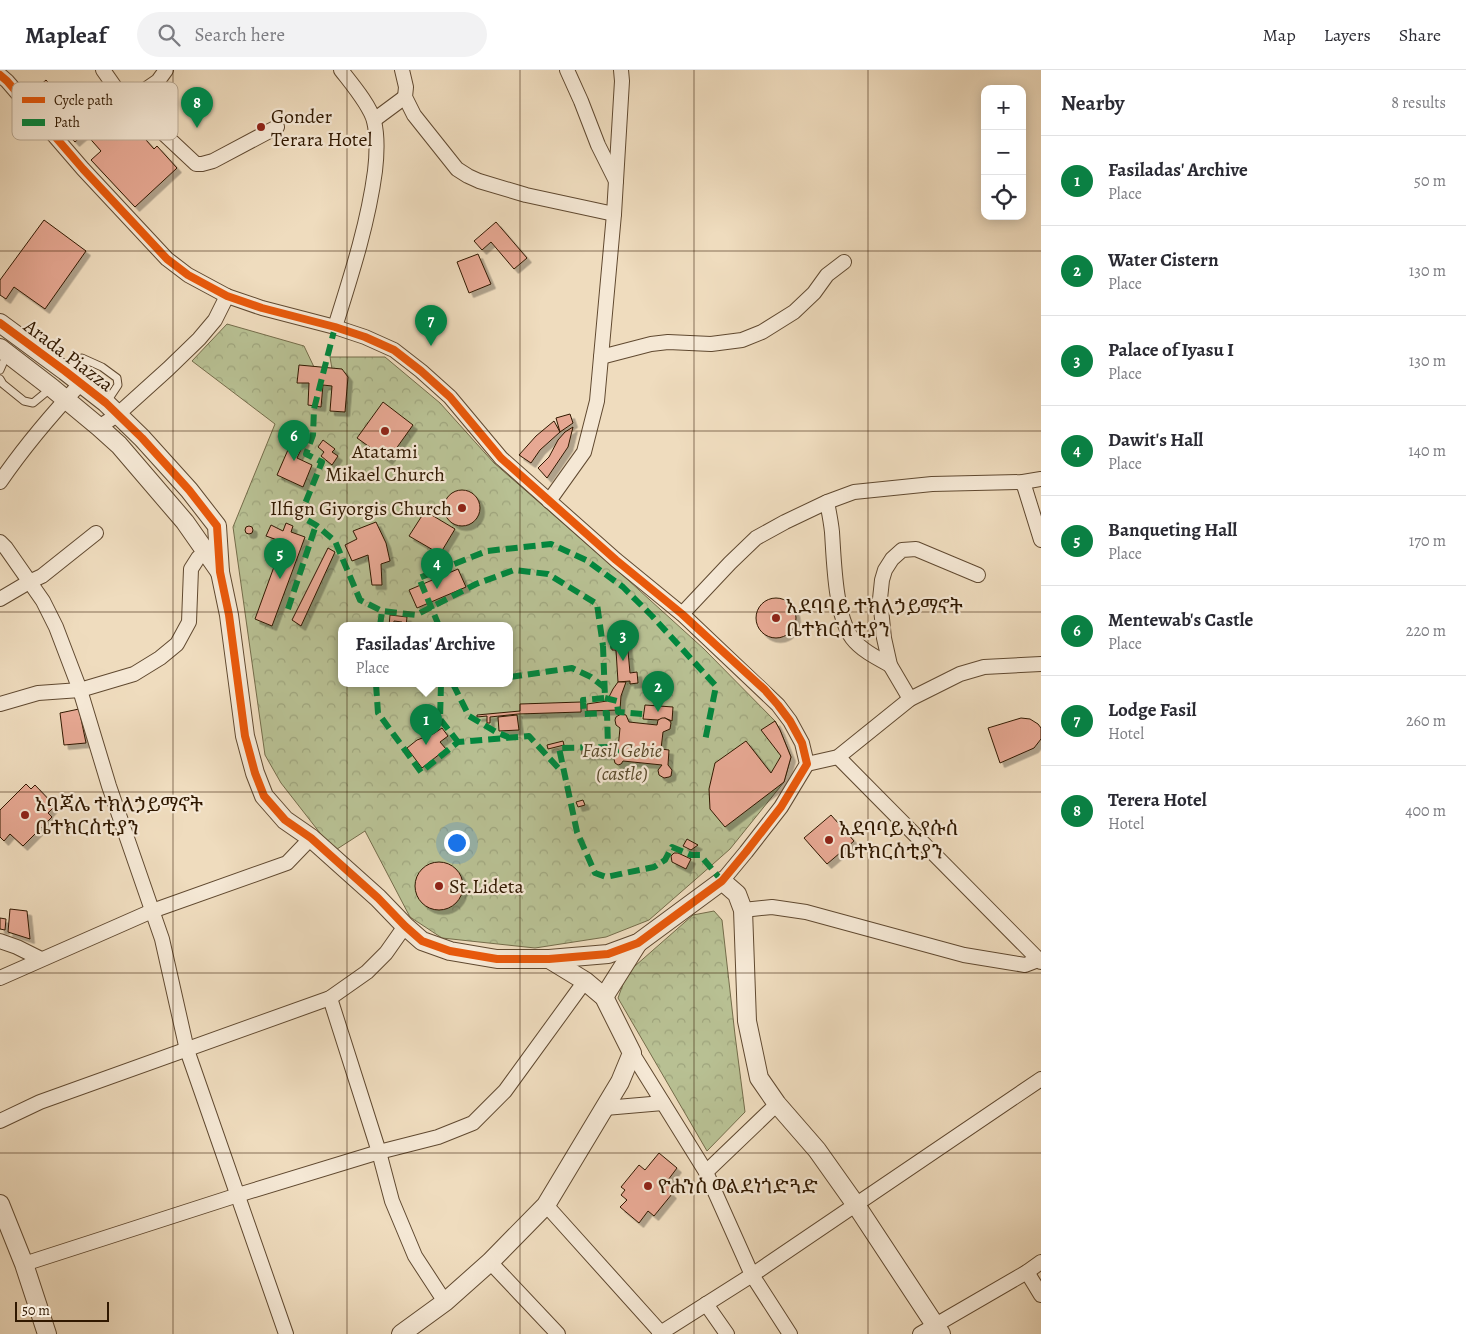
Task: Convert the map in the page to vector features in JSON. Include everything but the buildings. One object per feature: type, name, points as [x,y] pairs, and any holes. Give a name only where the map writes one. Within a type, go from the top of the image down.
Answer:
[{"type":"street","points":[[103,70],[111,82]]},
{"type":"street","points":[[157,82],[166,70]]},
{"type":"street","points":[[335,327],[353,270],[372,197],[378,147],[374,120],[360,94],[341,70]]},
{"type":"street","points":[[402,70],[406,87],[405,97],[414,115],[457,169],[479,181],[526,195],[614,214]]},
{"type":"street","points":[[567,70],[598,145],[616,181]]},
{"type":"street","points":[[549,501],[584,452],[597,401],[614,214],[622,81],[621,70]]},
{"type":"street","points":[[2,82],[12,93]]},
{"type":"street","points":[[374,120],[405,97]]},
{"type":"street","points":[[170,140],[196,164],[202,164],[213,161],[277,127]]},
{"type":"street","points":[[57,140],[167,259],[188,275],[227,296],[262,308],[365,337],[394,350],[421,371],[450,397],[501,458],[616,560],[682,614],[778,705],[790,721],[802,743],[807,764],[781,807],[722,880],[638,944],[604,997]]},
{"type":"street","points":[[601,357],[651,344],[668,342],[712,344],[742,340],[762,332],[794,312],[814,293],[827,275],[844,262]]},
{"type":"street","points":[[99,427],[112,409],[168,369],[199,339],[215,320],[227,296]]},
{"type":"street","name":"Arada Piazza","points":[[0,323],[66,370],[112,409],[142,438],[189,490],[217,526],[213,549],[229,615],[245,736],[255,773],[264,796],[285,820],[310,838],[378,898],[422,941],[450,950],[497,959],[549,959],[608,954],[638,944]]},
{"type":"street","points":[[0,704],[38,693],[80,690],[134,674],[160,658],[177,644],[189,622],[191,568],[198,558],[213,549],[186,522],[118,445],[99,427],[4,351]]},
{"type":"street","points":[[0,482],[15,460],[81,383]]},
{"type":"street","points":[[682,614],[756,538],[827,502],[854,492],[932,484],[1023,482],[1041,479]]},
{"type":"street","points":[[1023,482],[1041,540]]},
{"type":"street","points":[[171,505],[189,490]]},
{"type":"street","points":[[827,502],[832,532],[835,573],[845,623],[852,638],[864,649],[890,664]]},
{"type":"street","points":[[0,600],[42,576],[96,533]]},
{"type":"street","points":[[0,542],[43,601],[56,627],[80,690],[109,786],[162,939],[187,1050],[286,1334]]},
{"type":"street","points":[[910,699],[890,664],[882,622],[880,599],[885,570],[892,559],[902,550],[916,549],[978,575]]},
{"type":"street","points":[[807,764],[838,757],[910,699],[960,674],[984,668],[1041,664]]},
{"type":"street","points":[[743,910],[772,907],[806,912],[964,956],[1026,965],[1040,961],[838,757]]},
{"type":"street","points":[[0,978],[152,911],[287,863],[310,838]]},
{"type":"street","points":[[722,880],[737,894],[743,910],[747,1021],[759,1078],[777,1104],[817,1150],[856,1205],[938,1329]]},
{"type":"street","points":[[0,1121],[40,1102],[330,998],[367,972],[386,953],[405,926]]},
{"type":"street","points":[[0,941],[41,959]]},
{"type":"street","points":[[549,959],[586,982],[604,997],[632,1053],[706,1172],[752,1275],[790,1334]]},
{"type":"street","points":[[24,1264],[238,1195],[379,1152],[438,1137],[473,1123],[505,1091],[586,982]]},
{"type":"street","points":[[330,998],[379,1152],[392,1201],[415,1256],[444,1302]]},
{"type":"street","points":[[401,1334],[444,1302],[490,1262],[546,1205],[620,1082],[632,1053]]},
{"type":"street","points":[[546,1205],[660,1334],[752,1275],[1041,1079]]},
{"type":"street","points":[[605,1108],[663,1103]]},
{"type":"street","points":[[706,1172],[777,1104]]},
{"type":"street","points":[[0,1204],[24,1264],[47,1334]]},
{"type":"street","points":[[490,1262],[558,1334]]},
{"type":"street","points":[[920,1334],[938,1329],[1041,1262]]},
{"type":"street","points":[[1027,1272],[1041,1295]]},
{"type":"street","points":[[706,1304],[727,1334]]},
{"type":"lane","points":[[0,370],[4,351]]},
{"type":"lane","points":[[66,370],[82,358],[102,367],[117,378],[118,385],[112,409]]},
{"type":"lane","points":[[0,379],[3,384],[24,401],[33,403],[52,388]]},
{"type":"green space","name":"Fasil Gebie (castle)","points":[[227,324],[304,346],[314,367],[332,369],[330,357],[385,357],[440,403],[494,463],[704,649],[775,721],[791,757],[784,782],[730,849],[649,920],[606,937],[535,948],[442,938],[410,917],[365,831],[334,851],[281,783],[265,755],[233,527],[275,424],[192,361]]},
{"type":"green space","points":[[714,911],[722,920],[745,1112],[707,1151],[618,998],[627,973],[693,915]]},
{"type":"marked path","points":[[335,327],[314,409],[313,435],[306,454],[322,462],[300,516],[316,525],[335,541],[360,600],[382,611]]},
{"type":"marked path","points":[[288,609],[316,525]]},
{"type":"marked path","points":[[437,622],[419,578],[487,551],[551,544],[586,560],[623,587],[716,686],[705,741]]},
{"type":"marked path","points":[[381,622],[382,611],[416,615],[476,584],[514,570],[548,574],[597,604],[603,646]]},
{"type":"marked path","points":[[622,645],[603,646],[605,698],[583,700],[584,714],[607,713],[608,747],[559,748],[577,832],[595,873],[606,877],[654,867],[665,860],[672,847],[691,855],[700,855],[722,881]]},
{"type":"marked path","points":[[513,677],[572,668],[591,677],[605,688]]},
{"type":"marked path","points":[[376,687],[378,713],[421,772],[458,742],[529,736],[562,772]]},
{"type":"marked path","points":[[441,687],[440,719],[458,742]]},
{"type":"marked path","points":[[454,687],[469,716],[508,737]]},
{"type":"marked path","points":[[605,698],[617,701],[618,712],[642,714]]},
{"type":"marked path","points":[[599,752],[619,752]]},
{"type":"cycle path","points":[[0,75],[12,87]]},
{"type":"cycle path","points":[[0,323],[106,403],[142,438],[189,490],[217,526],[220,572],[229,615],[245,736],[255,773],[264,796],[285,820],[311,838],[378,898],[422,941],[450,951],[497,959],[549,959],[608,954],[638,943],[722,881],[781,807],[807,764],[802,743],[790,721],[765,690],[682,614],[616,560],[501,458],[450,397],[421,371],[394,350],[365,337],[262,308],[227,296],[188,275],[167,259],[58,140]]},
{"type":"place","name":"Gonder Terara Hotel","points":[[261,127]]},
{"type":"place","name":"Terera Hotel","points":[[197,128]]},
{"type":"place","name":"Lodge Fasil","points":[[431,346]]},
{"type":"place","name":"Atatami Mikael Church","points":[[385,431]]},
{"type":"place","name":"Mentewab's Castle","points":[[294,461]]},
{"type":"place","name":"Ilfign Giyorgis Church","points":[[462,508]]},
{"type":"place","name":"Banqueting Hall","points":[[280,579]]},
{"type":"place","name":"Dawit's Hall","points":[[437,589]]},
{"type":"place","name":"አደባባይ ተክለኃይማኖት ቤተክርስቲያን","points":[[776,618]]},
{"type":"place","name":"Palace of Iyasu I","points":[[623,661]]},
{"type":"place","name":"Water Cistern","points":[[658,712]]},
{"type":"place","name":"Fasiladas' Archive","points":[[426,745]]},
{"type":"place","name":"አባጃሌ ተክለኃይማኖት ቤተክርስቲያን","points":[[25,815]]},
{"type":"place","name":"አደባባይ ኢየሱስ ቤተክርስቲያን","points":[[829,840]]},
{"type":"place","name":"St.Lideta","points":[[439,886]]},
{"type":"place","name":"ዮሐንስ ወልደነጎድጓድ","points":[[648,1186]]}]
